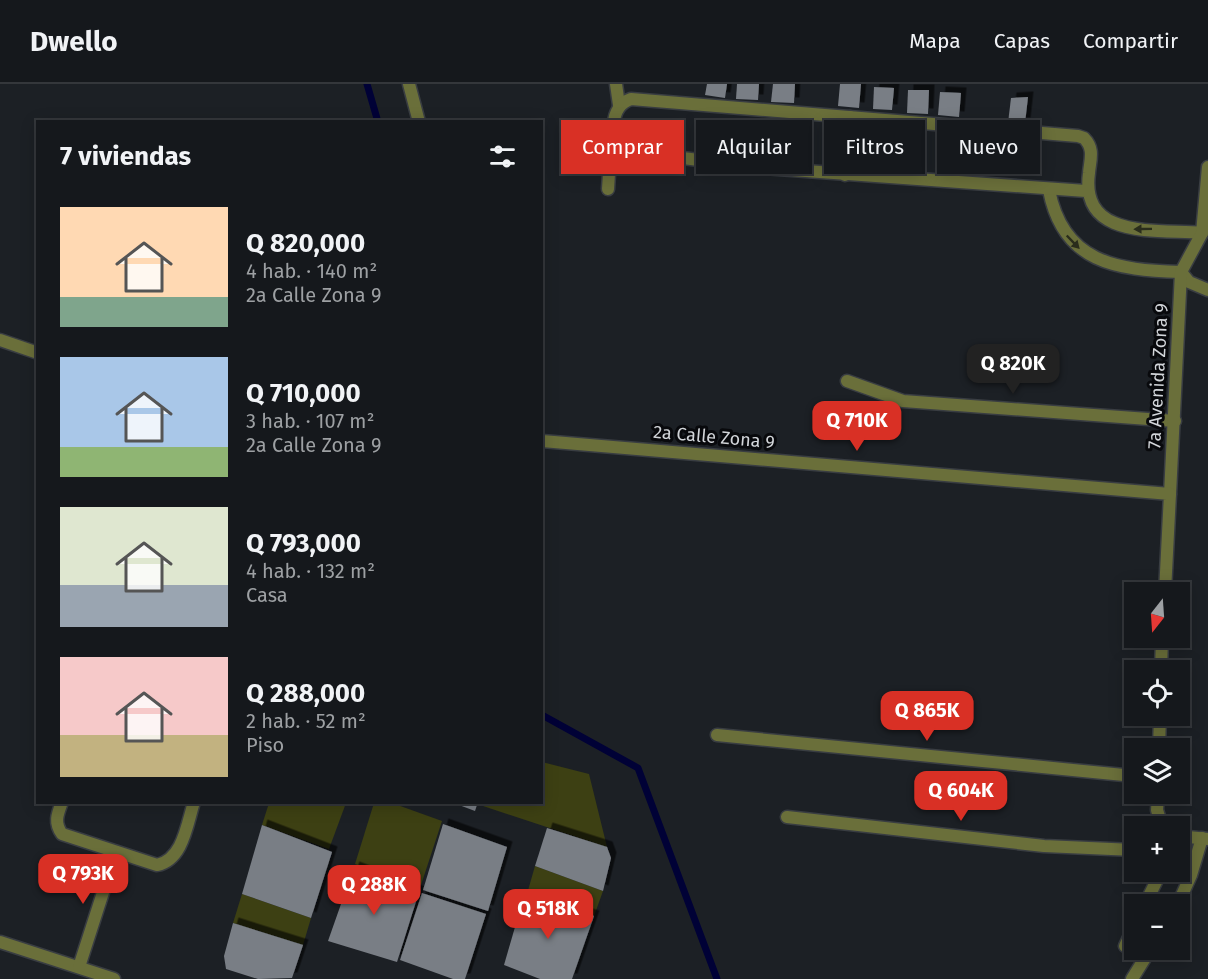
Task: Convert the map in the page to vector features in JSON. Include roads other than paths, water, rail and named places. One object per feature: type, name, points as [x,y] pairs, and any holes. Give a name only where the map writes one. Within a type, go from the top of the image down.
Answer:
[{"type":"street","points":[[410,84],[419,120]]},
{"type":"street","points":[[615,120],[619,105],[616,84]]},
{"type":"street","points":[[619,105],[631,99],[1084,138],[1092,150],[1086,191],[1100,215],[1120,227],[1202,233]]},
{"type":"street","points":[[845,175],[850,117]]},
{"type":"street","points":[[684,158],[845,175],[1086,191]]},
{"type":"street","name":"7a Avenida Zona 9","points":[[1165,582],[1175,421],[1181,272],[1202,233],[1208,167]]},
{"type":"street","points":[[608,189],[609,174]]},
{"type":"street","points":[[1049,190],[1061,227],[1072,243],[1085,253],[1126,267],[1181,272],[1189,282],[1208,290]]},
{"type":"street","points":[[0,340],[36,352]]},
{"type":"street","points":[[847,381],[903,401],[1175,421]]},
{"type":"street","name":"2a Calle Zona 9","points":[[543,441],[1170,494]]},
{"type":"street","points":[[717,735],[952,760],[1124,775]]},
{"type":"street","points":[[61,804],[56,818],[57,827],[62,834],[157,865],[165,864],[176,855],[193,804]]},
{"type":"street","points":[[787,817],[1044,846],[1124,850]]},
{"type":"street","points":[[1182,894],[1205,838],[1190,837]]},
{"type":"street","points":[[79,967],[116,852]]},
{"type":"street","points":[[0,942],[114,979]]},
{"type":"street","points":[[1132,979],[1144,960]]},
{"type":"waterway","points":[[367,84],[377,120]]},
{"type":"waterway","points":[[543,716],[638,768],[717,979]]}]
